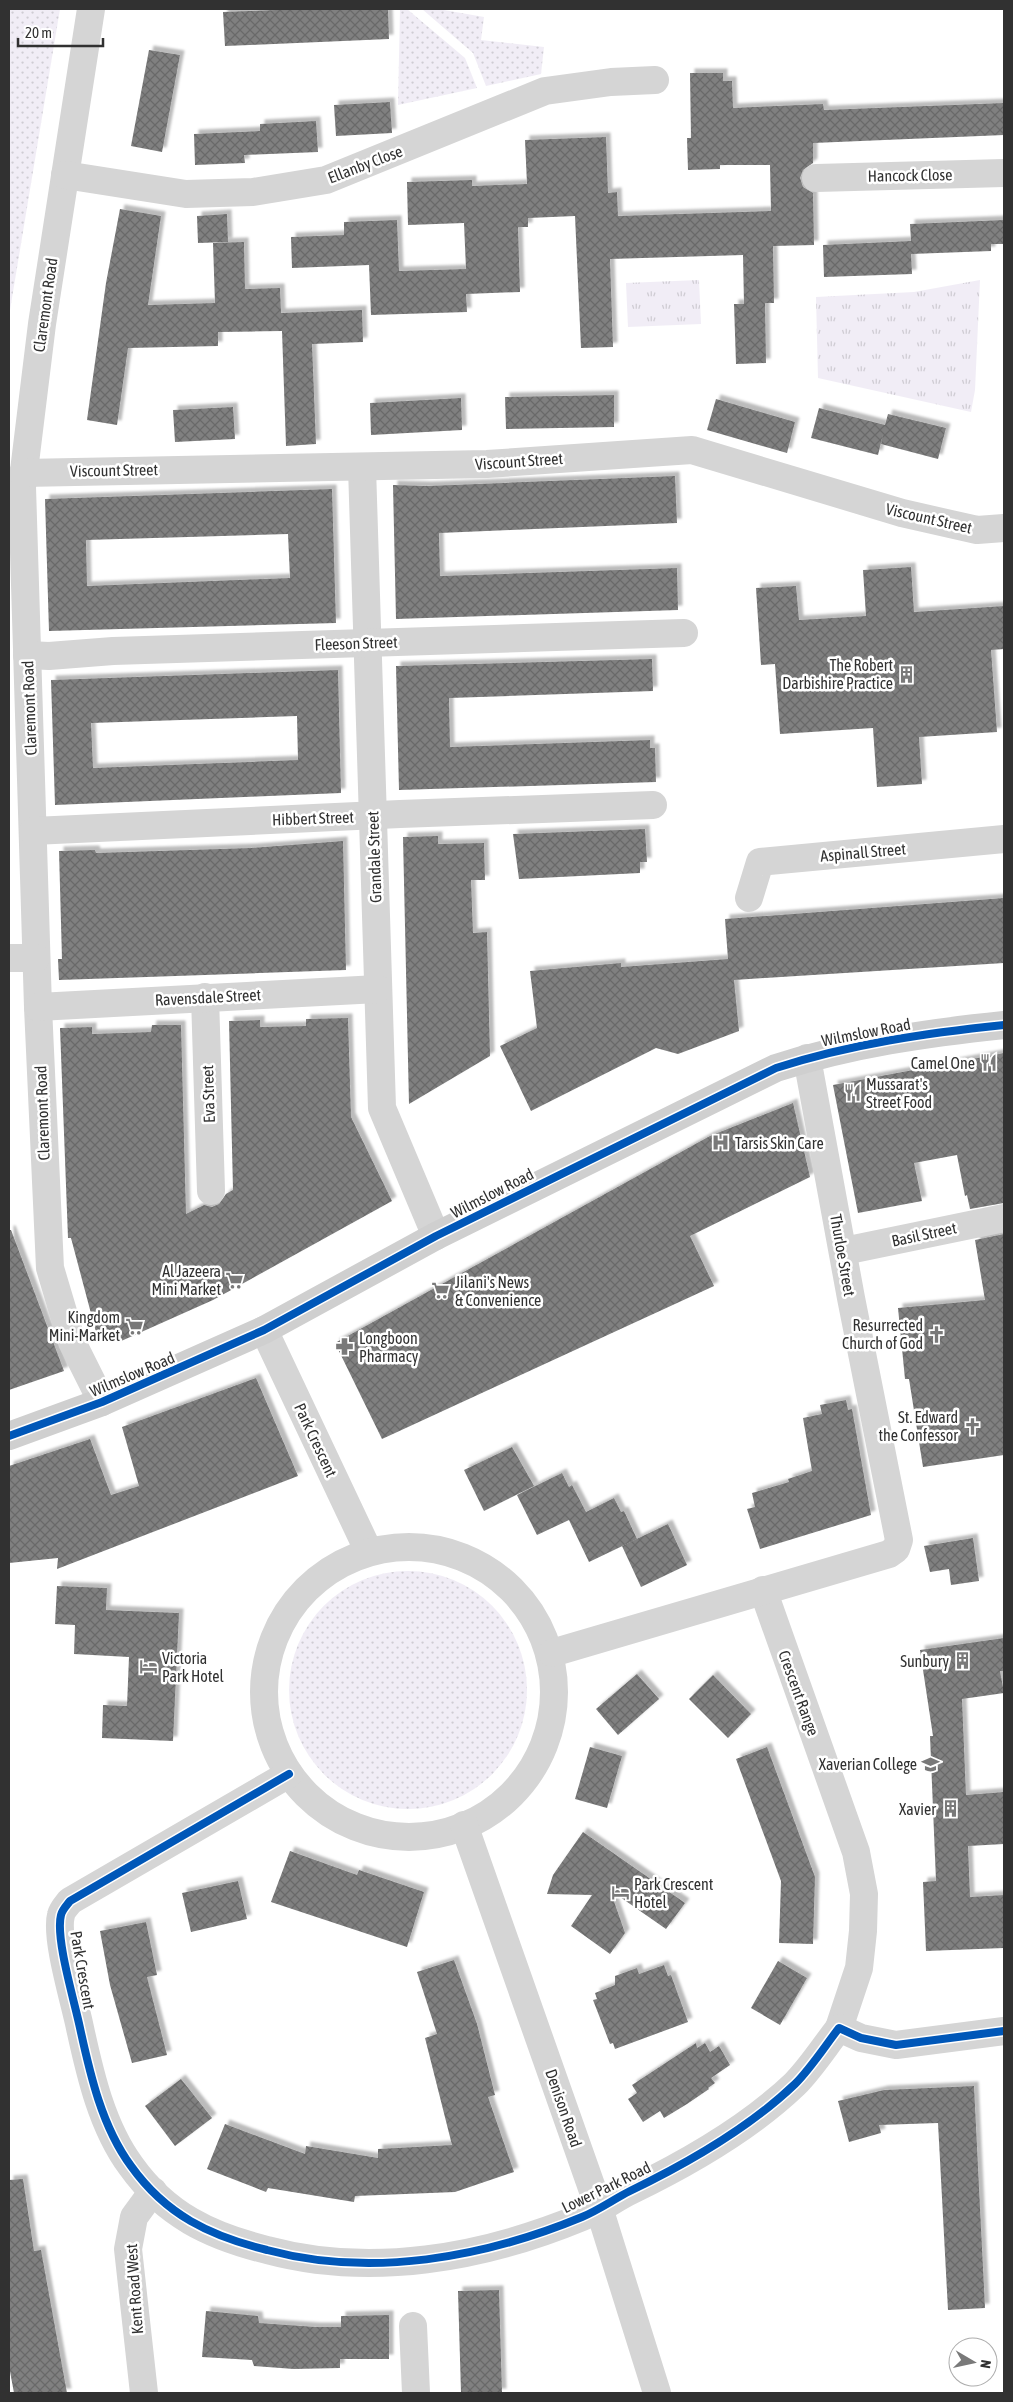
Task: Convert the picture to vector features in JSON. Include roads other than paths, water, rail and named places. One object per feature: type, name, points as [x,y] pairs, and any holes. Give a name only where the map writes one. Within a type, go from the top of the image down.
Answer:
[{"type":"main road","name":"Wilmslow Road","points":[[9,1436],[102,1402],[264,1330],[436,1236],[751,1078],[807,1058],[884,1040],[1004,1025]]},
{"type":"street","name":"Claremont Road","points":[[91,9],[18,482],[27,655],[36,958],[50,1268],[72,1342],[102,1402]]},
{"type":"street","name":"Ellanby Close","points":[[65,175],[186,194],[253,192],[326,180],[545,91],[611,82],[655,80]]},
{"type":"street","name":"Hancock Close","points":[[816,178],[1004,173]]},
{"type":"street","name":"Viscount Street","points":[[18,482],[362,466],[487,464],[692,450],[902,513],[977,530],[1004,528]]},
{"type":"street","name":"Grandale Street","points":[[362,466],[382,1108],[436,1236]]},
{"type":"street","name":"Fleeson Street","points":[[27,655],[49,656],[113,651],[684,633]]},
{"type":"street","name":"Hibbert Street","points":[[33,831],[373,815],[653,805]]},
{"type":"street","name":"Aspinall Street","points":[[749,898],[760,862],[1004,839]]},
{"type":"street","points":[[9,958],[36,958]]},
{"type":"street","name":"Ravensdale Street","points":[[38,1007],[378,989]]},
{"type":"street","name":"Eva Street","points":[[205,998],[211,1191]]},
{"type":"street","name":"Thurloe Street","points":[[762,1590],[889,1554],[896,1549],[899,1540],[851,1298],[844,1251],[807,1058]]},
{"type":"street","name":"Basil Street","points":[[844,1251],[1004,1218]]},
{"type":"street","name":"Park Crescent","points":[[264,1330],[368,1550]]},
{"type":"street","points":[[427,1549],[468,1558],[503,1581],[528,1612],[552,1653],[558,1687],[555,1721],[544,1752],[525,1780],[496,1807],[464,1825],[450,1830],[406,1836],[368,1830],[311,1799],[289,1774],[276,1754],[269,1735],[264,1702],[264,1672],[272,1642],[289,1613],[309,1588],[332,1570],[368,1550],[427,1549]]},
{"type":"street","points":[[552,1653],[762,1590]]},
{"type":"street","name":"Crescent Range","points":[[762,1590],[856,1852],[864,1894],[859,1968],[839,2028]]},
{"type":"street","name":"Park Crescent","points":[[152,2191],[131,2166],[114,2139],[94,2084],[64,1950],[61,1914],[70,1901],[289,1774]]},
{"type":"street","name":"Denison Road","points":[[464,1825],[599,2208],[657,2393]]},
{"type":"street","points":[[839,2028],[861,2038],[896,2045],[1004,2031]]},
{"type":"street","name":"Lower Park Road","points":[[152,2191],[190,2222],[212,2234],[284,2255],[333,2263],[425,2260],[464,2254],[525,2237],[582,2217],[670,2172],[739,2129],[795,2083],[839,2028]]},
{"type":"street","name":"Kent Road West","points":[[144,2393],[128,2249],[134,2218],[152,2191]]},
{"type":"street","points":[[413,2326],[416,2393]]},
{"type":"place","name":"The Robert Darbishire Practice","points":[[907,674]]},
{"type":"place","name":"Camel One","points":[[989,1063]]},
{"type":"place","name":"Mussarat's Street Food","points":[[852,1093]]},
{"type":"place","name":"Tarsis Skin Care","points":[[721,1143]]},
{"type":"place","name":"Al Jazeera Mini Market","points":[[235,1280]]},
{"type":"place","name":"Jilani's News & Convenience","points":[[441,1291]]},
{"type":"place","name":"Kingdom Mini-Market","points":[[134,1326]]},
{"type":"place","name":"Resurrected Church of God","points":[[937,1334]]},
{"type":"place","name":"Longboon Pharmacy","points":[[345,1347]]},
{"type":"place","name":"St. Edward the Confessor","points":[[972,1426]]},
{"type":"place","name":"Sunbury","points":[[963,1661]]},
{"type":"place","name":"Victoria Park Hotel","points":[[148,1667]]},
{"type":"place","name":"Xaverian College","points":[[931,1764]]},
{"type":"place","name":"Xavier","points":[[950,1809]]},
{"type":"place","name":"Park Crescent Hotel","points":[[620,1893]]}]
